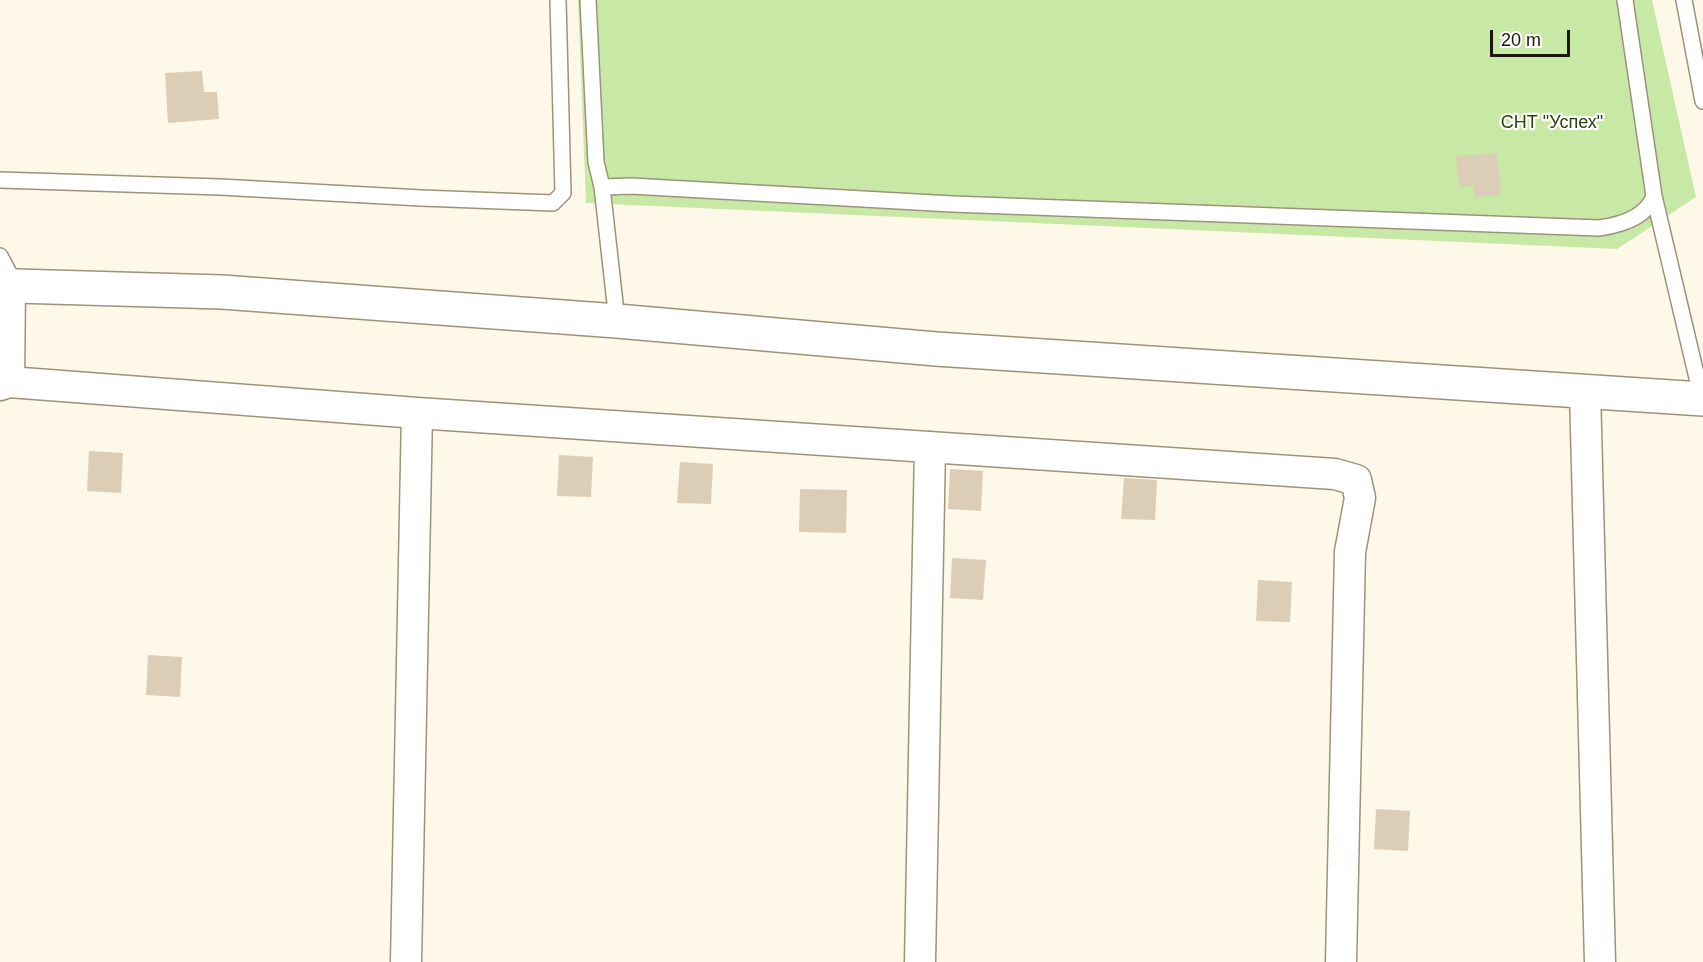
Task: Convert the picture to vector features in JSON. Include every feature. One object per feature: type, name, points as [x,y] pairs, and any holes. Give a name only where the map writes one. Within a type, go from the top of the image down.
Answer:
[{"type":"street","points":[[1341,962],[1350,552],[1360,498],[1356,480],[1335,474],[4,383],[9,287],[222,292],[617,321],[936,349],[1703,399]]},
{"type":"street","points":[[1585,391],[1600,962]]},
{"type":"street","points":[[406,962],[417,413]]},
{"type":"street","points":[[920,962],[930,447]]},
{"type":"lane","points":[[0,180],[220,187],[553,203],[563,193],[558,0]]},
{"type":"lane","points":[[588,0],[596,162],[602,187],[617,321]]},
{"type":"lane","points":[[1625,0],[1654,196],[1703,399]]},
{"type":"lane","points":[[1684,0],[1703,101]]},
{"type":"lane","points":[[602,187],[631,186],[952,204],[1599,228],[1613,226],[1642,215],[1651,205],[1654,196]]},
{"type":"lane","points":[[0,256],[9,287]]},
{"type":"green space","name":"СНТ \"Успех\"","points":[[578,0],[1652,0],[1696,197],[1617,249],[586,203]]},
{"type":"building","points":[[202,71],[204,92],[217,92],[219,119],[168,123],[165,73]]},
{"type":"building","points":[[1497,153],[1501,195],[1474,197],[1473,186],[1459,187],[1456,156]]},
{"type":"building","points":[[89,451],[123,453],[121,493],[87,491]]},
{"type":"building","points":[[559,455],[593,457],[591,497],[557,496]]},
{"type":"building","points":[[680,462],[713,464],[711,504],[677,503]]},
{"type":"building","points":[[950,469],[983,471],[981,511],[948,509]]},
{"type":"building","points":[[1124,478],[1157,480],[1155,520],[1121,519]]},
{"type":"building","points":[[800,489],[847,490],[846,533],[799,532]]},
{"type":"building","points":[[952,558],[986,560],[983,600],[950,598]]},
{"type":"building","points":[[1258,580],[1292,582],[1290,622],[1256,621]]},
{"type":"building","points":[[148,655],[182,657],[180,697],[146,695]]},
{"type":"building","points":[[1376,809],[1410,811],[1408,851],[1374,849]]}]
